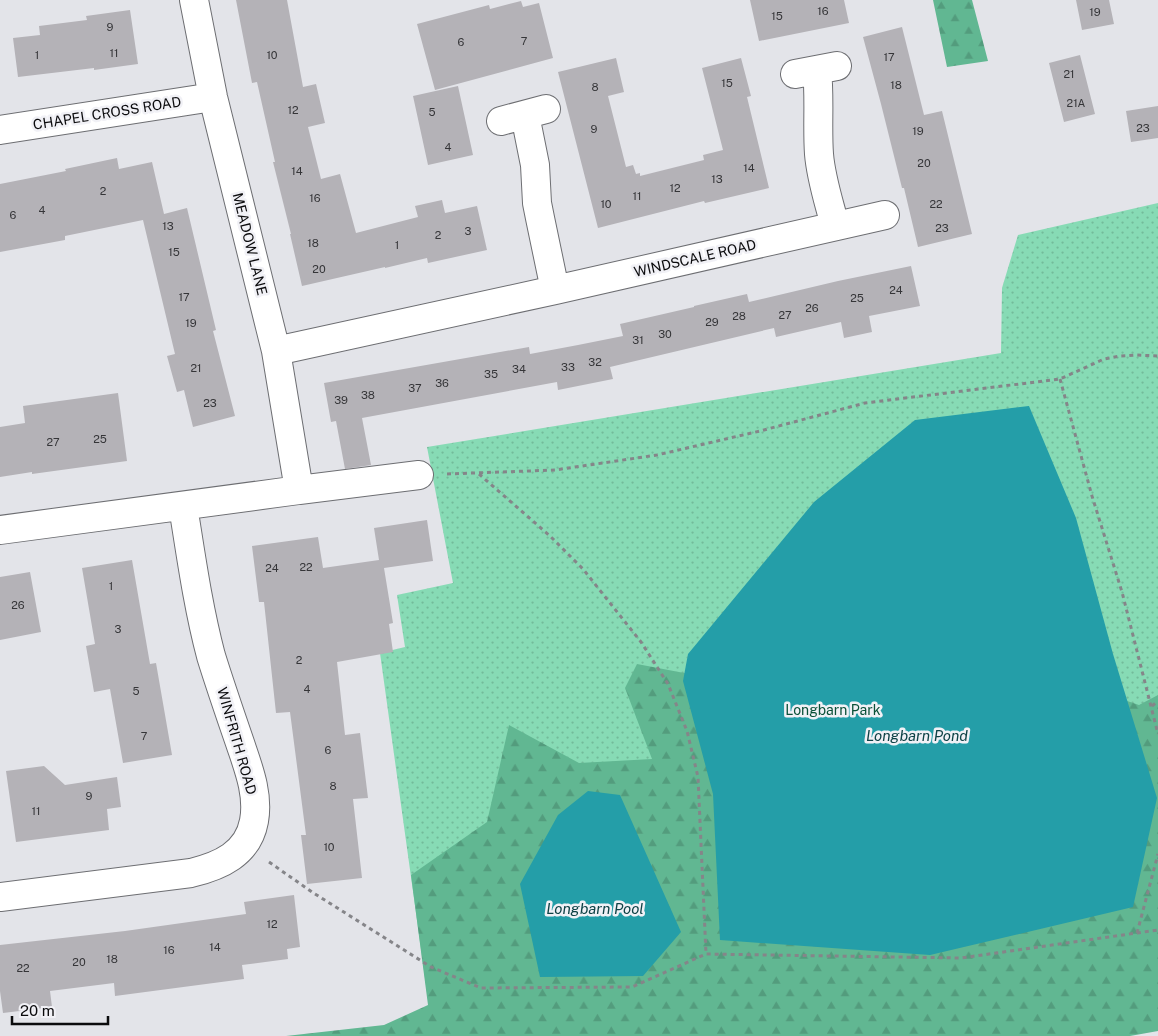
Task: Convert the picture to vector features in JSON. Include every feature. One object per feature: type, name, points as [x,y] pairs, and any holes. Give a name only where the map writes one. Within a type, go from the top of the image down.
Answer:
[{"type":"street","name":"MEADOW LANE","points":[[194,0],[213,97],[276,351],[299,490]]},
{"type":"street","points":[[816,70],[819,88],[819,156],[835,226]]},
{"type":"street","name":"CHAPEL CROSS ROAD","points":[[0,130],[213,97]]},
{"type":"street","points":[[524,115],[535,165],[540,218],[555,290]]},
{"type":"street","name":"WINDSCALE ROAD","points":[[276,351],[884,215]]},
{"type":"street","points":[[0,530],[419,475]]},
{"type":"street","name":"WINFRITH ROAD","points":[[0,897],[191,873],[208,869],[224,862],[235,854],[244,845],[250,834],[254,822],[255,808],[252,780],[212,657],[203,623],[184,506]]},
{"type":"path","points":[[419,475],[555,470],[657,455],[865,402],[1060,379],[1104,359],[1137,355],[1158,356]]},
{"type":"path","points":[[1060,379],[1092,496],[1122,592],[1158,734]]},
{"type":"path","points":[[479,474],[550,536],[583,569],[641,642],[668,684],[687,731],[698,777],[706,954]]},
{"type":"path","points":[[1152,706],[1158,701]]},
{"type":"path","points":[[244,845],[312,892],[431,966],[481,988],[632,987],[706,954],[961,958],[1158,930]]},
{"type":"path","points":[[1137,933],[1158,854]]},
{"type":"green space","points":[[933,0],[972,0],[988,61],[947,67]]},
{"type":"green space","name":"Longbarn Park","points":[[1158,203],[1158,1022],[1111,1036],[433,1036],[380,653],[405,647],[397,595],[453,583],[427,447],[1001,353],[1002,288],[1018,235]]},
{"type":"green space","points":[[637,664],[747,685],[1080,685],[1139,705],[1158,695],[1158,1031],[1130,1036],[286,1036],[384,1025],[428,1005],[411,875],[487,822],[509,725],[579,763],[652,759],[625,688]]},
{"type":"water","name":"Longbarn Pond","points":[[1029,406],[1076,518],[1113,654],[1157,798],[1133,907],[930,955],[720,940],[713,794],[683,681],[688,654],[814,502],[915,420]]},
{"type":"water","name":"Longbarn Pool","points":[[588,791],[620,795],[681,932],[643,976],[540,977],[520,884],[558,815]]},
{"type":"building","points":[[236,0],[287,0],[303,87],[316,84],[325,123],[308,127],[321,179],[340,174],[356,233],[418,217],[415,206],[442,200],[445,213],[477,206],[487,250],[428,263],[427,258],[302,286],[273,162],[275,162],[257,82],[252,83]]},
{"type":"building","points":[[750,0],[844,0],[849,23],[759,41]]},
{"type":"building","points":[[1076,0],[1109,0],[1114,24],[1082,30]]},
{"type":"building","points":[[521,1],[523,7],[539,3],[553,58],[435,90],[417,24],[489,5],[490,9]]},
{"type":"building","points":[[130,10],[138,64],[18,77],[13,38],[40,35],[39,26],[87,20],[86,16]]},
{"type":"building","points":[[902,27],[924,115],[942,111],[972,234],[918,247],[863,37]]},
{"type":"building","points":[[1080,55],[1095,114],[1064,122],[1049,63]]},
{"type":"building","points":[[616,58],[624,92],[608,96],[626,167],[633,165],[636,174],[640,173],[640,176],[704,160],[703,155],[723,150],[702,68],[741,58],[751,96],[747,97],[769,188],[705,203],[704,201],[598,228],[558,72]]},
{"type":"building","points":[[458,86],[473,155],[428,165],[413,96]]},
{"type":"building","points":[[1158,106],[1158,138],[1131,142],[1126,111]]},
{"type":"building","points":[[117,158],[119,169],[152,162],[164,214],[187,208],[216,330],[213,331],[235,416],[193,427],[184,390],[177,392],[167,356],[175,354],[143,220],[65,236],[65,240],[0,252],[0,184],[66,171],[65,169]]},
{"type":"building","points":[[911,266],[920,306],[869,316],[872,332],[844,338],[841,322],[776,337],[774,328],[610,367],[613,379],[558,390],[557,382],[362,418],[371,465],[345,469],[336,421],[331,422],[324,383],[529,347],[530,354],[578,345],[623,336],[620,324],[694,306],[747,294],[749,302]]},
{"type":"building","points":[[118,393],[127,461],[0,477],[0,427],[25,423],[23,406]]},
{"type":"building","points":[[427,520],[433,561],[384,568],[393,623],[389,624],[393,652],[337,662],[345,735],[360,733],[368,798],[353,799],[362,878],[307,884],[301,835],[306,835],[290,712],[276,713],[264,602],[259,602],[252,546],[318,537],[323,568],[379,560],[374,528]]},
{"type":"building","points":[[132,560],[150,664],[156,663],[172,755],[123,763],[110,689],[94,692],[86,646],[95,644],[82,568]]},
{"type":"building","points":[[30,572],[41,632],[0,640],[0,577]]},
{"type":"building","points":[[44,766],[65,785],[117,777],[121,807],[107,809],[109,830],[16,842],[6,771]]},
{"type":"building","points":[[294,895],[300,947],[287,949],[288,959],[242,965],[244,979],[115,996],[114,983],[50,991],[52,1007],[3,1013],[0,991],[0,945],[125,931],[246,914],[244,902]]}]
